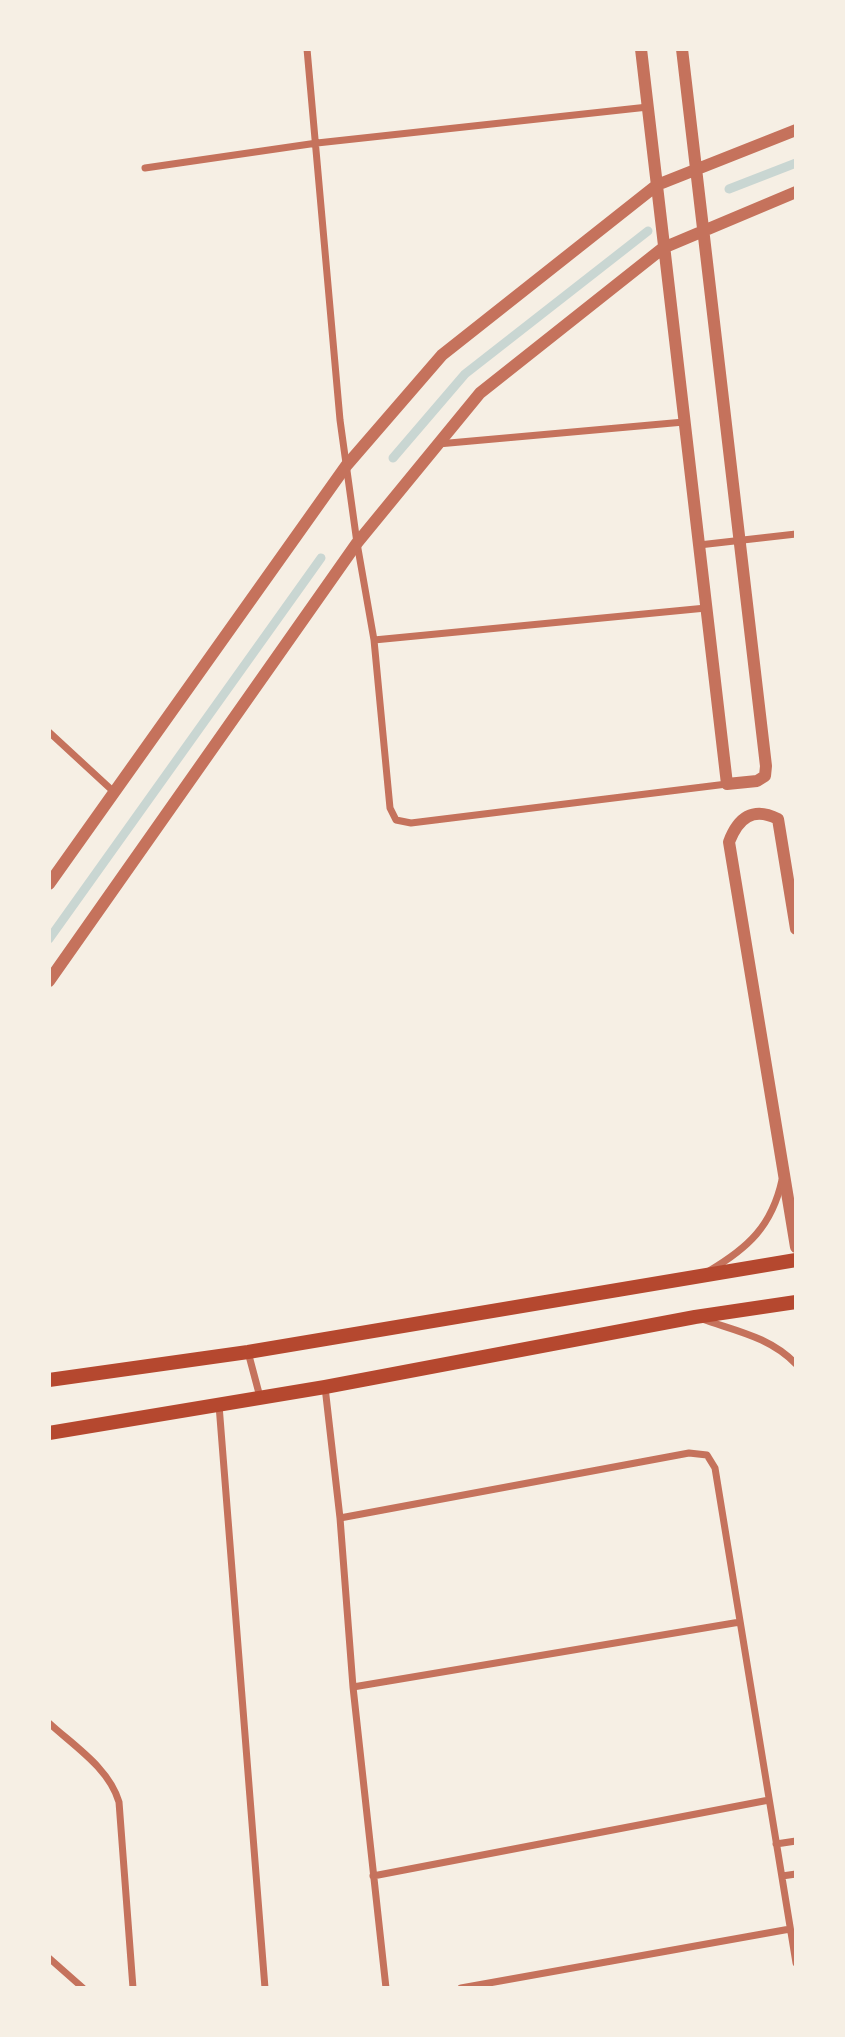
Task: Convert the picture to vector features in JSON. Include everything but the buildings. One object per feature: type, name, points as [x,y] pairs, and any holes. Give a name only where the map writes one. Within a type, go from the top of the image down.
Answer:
[{"type":"main road","points":[[49,1380],[248,1352],[796,1260]]},
{"type":"main road","points":[[49,1433],[325,1387],[695,1317],[796,1302]]},
{"type":"street","points":[[307,49],[340,419],[357,543],[374,639],[390,808],[396,820],[411,823],[757,780],[765,776],[766,766],[682,49]]},
{"type":"street","points":[[641,49],[727,783]]},
{"type":"street","points":[[145,168],[317,143],[648,107]]},
{"type":"street","points":[[49,884],[346,466],[442,355],[657,185],[796,130]]},
{"type":"street","points":[[49,981],[357,543],[480,393],[663,248],[796,192]]},
{"type":"street","points":[[438,444],[684,422]]},
{"type":"street","points":[[699,545],[796,534]]},
{"type":"street","points":[[374,639],[706,608]]},
{"type":"street","points":[[49,732],[114,792]]},
{"type":"street","points":[[796,929],[778,820],[766,813],[753,814],[735,828],[729,842],[796,1247]]},
{"type":"street","points":[[703,1275],[728,1260],[760,1233],[778,1199],[784,1173]]},
{"type":"street","points":[[695,1317],[751,1334],[784,1352],[796,1364]]},
{"type":"street","points":[[248,1352],[260,1397]]},
{"type":"street","points":[[325,1387],[340,1518],[353,1687],[386,1988]]},
{"type":"street","points":[[219,1405],[265,1988]]},
{"type":"street","points":[[340,1518],[689,1453],[707,1455],[715,1468],[796,1963]]},
{"type":"street","points":[[353,1687],[740,1622]]},
{"type":"street","points":[[49,1723],[106,1775],[115,1787],[119,1802],[133,1988]]},
{"type":"street","points":[[373,1877],[769,1800]]},
{"type":"street","points":[[776,1844],[796,1841]]},
{"type":"street","points":[[782,1876],[796,1874]]},
{"type":"street","points":[[461,1988],[790,1929]]},
{"type":"street","points":[[49,1958],[83,1988]]},
{"type":"waterway","points":[[729,189],[796,163]]},
{"type":"waterway","points":[[393,458],[465,374],[648,231]]},
{"type":"waterway","points":[[49,939],[321,558]]}]
